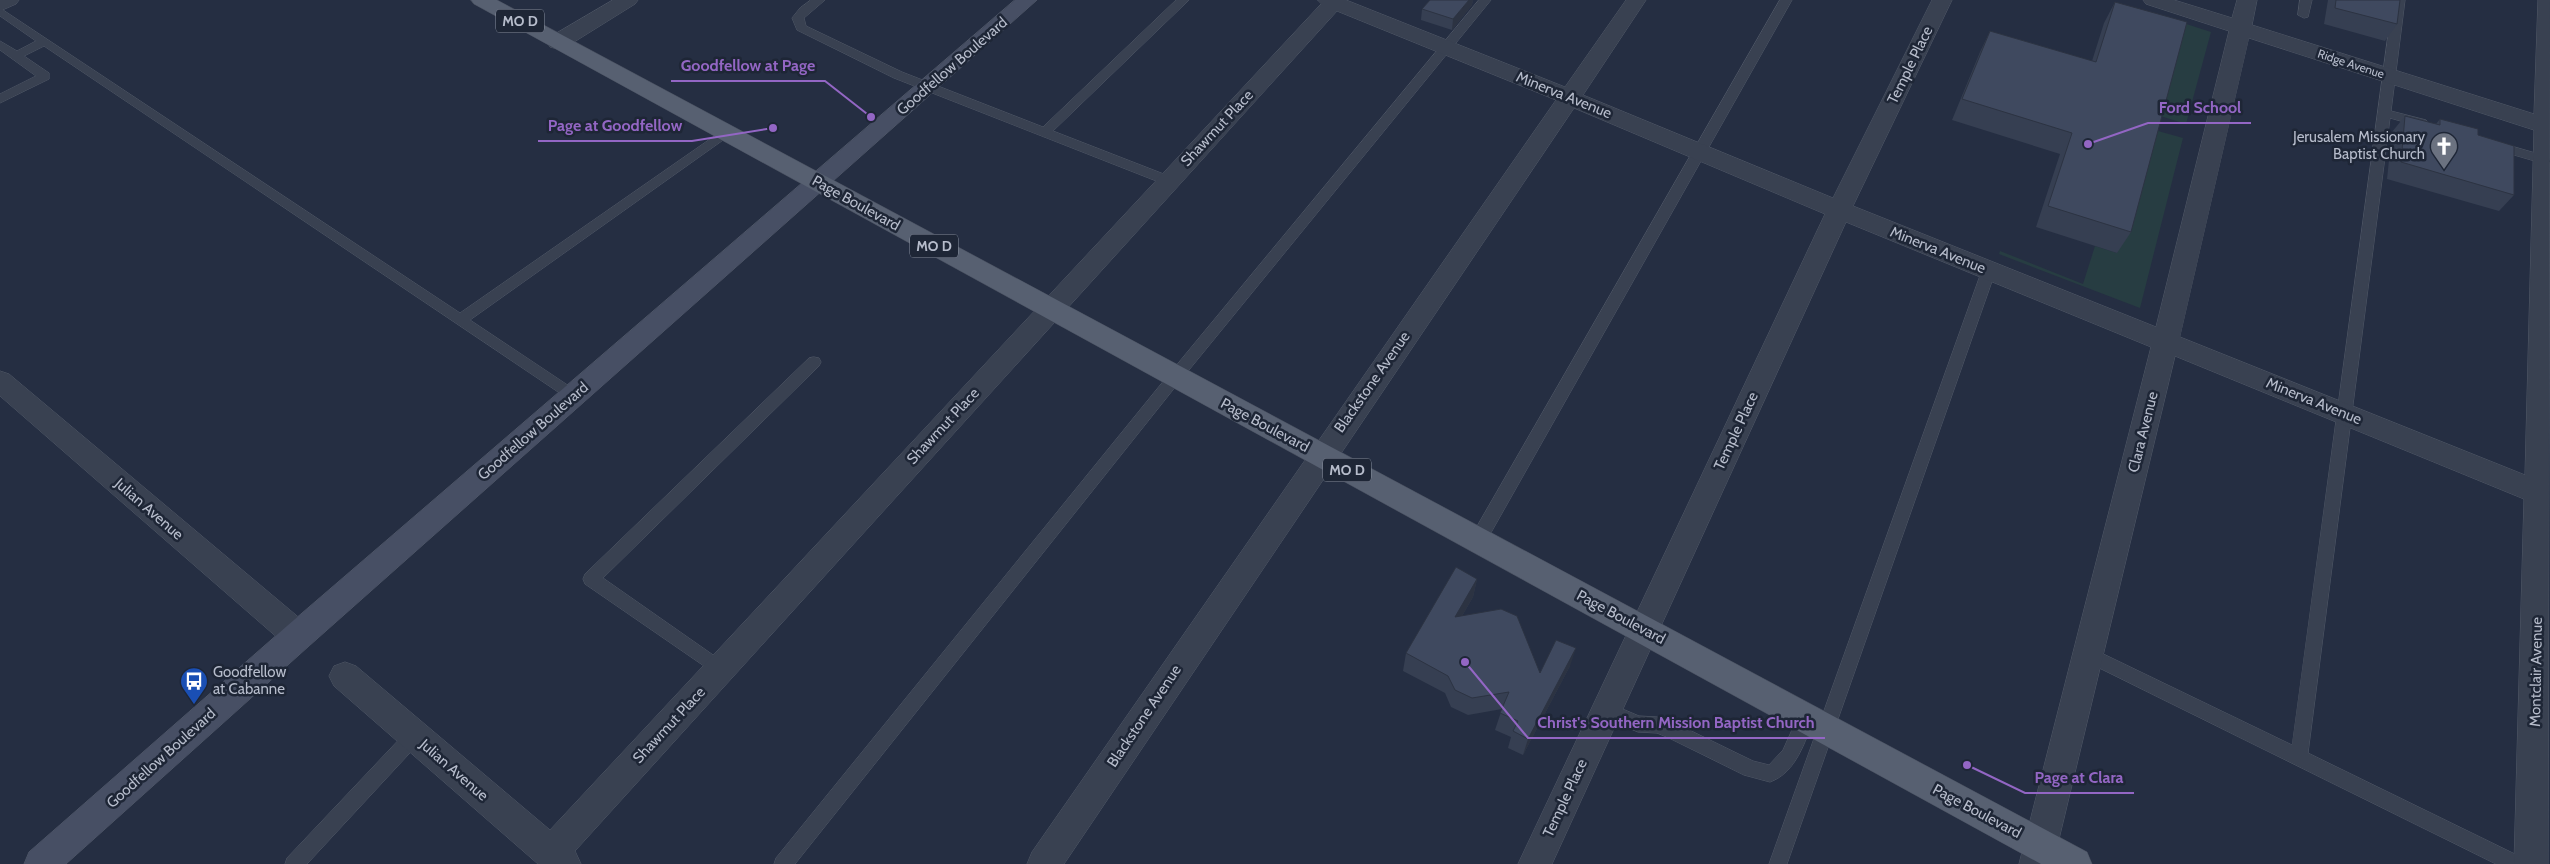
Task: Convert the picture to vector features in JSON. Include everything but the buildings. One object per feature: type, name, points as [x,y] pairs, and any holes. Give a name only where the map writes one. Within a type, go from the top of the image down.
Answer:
[{"type":"main road","name":"Page Boulevard","points":[[481,0],[1816,723],[2038,854],[2076,864]]},
{"type":"main road","name":"Goodfellow Boulevard","points":[[41,864],[298,636],[1027,0]]},
{"type":"street","points":[[0,5],[9,0]]},
{"type":"street","points":[[558,42],[628,0]]},
{"type":"street","name":"Blackstone Avenue","points":[[1044,864],[1636,0]]},
{"type":"street","name":"Temple Place","points":[[1535,864],[1839,210],[1942,0]]},
{"type":"street","name":"Ridge Avenue","points":[[2153,0],[2548,127]]},
{"type":"street","name":"Clara Avenue","points":[[2038,854],[2166,340],[2247,0]]},
{"type":"street","name":"Montclair Avenue","points":[[2531,864],[2543,644],[2545,160],[2548,127],[2548,0]]},
{"type":"street","name":"Minerva Avenue","points":[[1332,1],[1839,210],[2166,340],[2545,495]]},
{"type":"street","name":"Shawmut Place","points":[[558,859],[720,669],[1332,1]]},
{"type":"street","name":"Julian Avenue","points":[[0,381],[298,636]]},
{"type":"street","name":"Julian Avenue","points":[[345,676],[558,859]]},
{"type":"lane","points":[[819,0],[804,10],[798,18],[801,28],[898,75],[1169,181]]},
{"type":"lane","points":[[1044,132],[1183,0]]},
{"type":"lane","points":[[783,864],[1175,377],[1485,0]]},
{"type":"lane","points":[[1478,540],[1786,0]]},
{"type":"lane","points":[[2304,15],[2306,0]]},
{"type":"lane","points":[[2299,758],[2346,414],[2399,0]]},
{"type":"lane","points":[[0,11],[573,396]]},
{"type":"lane","points":[[16,56],[45,41]]},
{"type":"lane","points":[[0,45],[45,76],[0,99]]},
{"type":"lane","points":[[2385,113],[2433,127]]},
{"type":"lane","points":[[460,320],[727,133]]},
{"type":"lane","points":[[2480,140],[2545,160]]},
{"type":"lane","points":[[1778,864],[1816,723],[1989,270]]},
{"type":"lane","points":[[720,669],[592,579],[814,362]]},
{"type":"lane","points":[[2087,654],[2516,864]]},
{"type":"lane","points":[[1606,710],[1638,724],[1656,725],[1675,732],[1750,769],[1770,774],[1778,770],[1816,723]]},
{"type":"lane","points":[[294,864],[414,736]]},
{"type":"green space","points":[[2180,22],[2211,32],[2186,124],[2154,114]]},
{"type":"green space","points":[[2151,129],[2183,138],[2140,308],[1999,254],[2000,251],[2083,284],[2095,246],[2117,253]]},
{"type":"place","name":"Goodfellow at Page","points":[[871,117]]},
{"type":"place","name":"Page at Goodfellow","points":[[773,128]]},
{"type":"place","name":"Ford School","points":[[2088,144]]},
{"type":"place","name":"Jerusalem Missionary Baptist Church","points":[[2444,170]]},
{"type":"place","name":"Christ's Southern Mission Baptist Church","points":[[1465,662]]},
{"type":"place","name":"Goodfellow at Cabanne","points":[[194,705]]},
{"type":"place","name":"Page at Clara","points":[[1967,765]]}]
